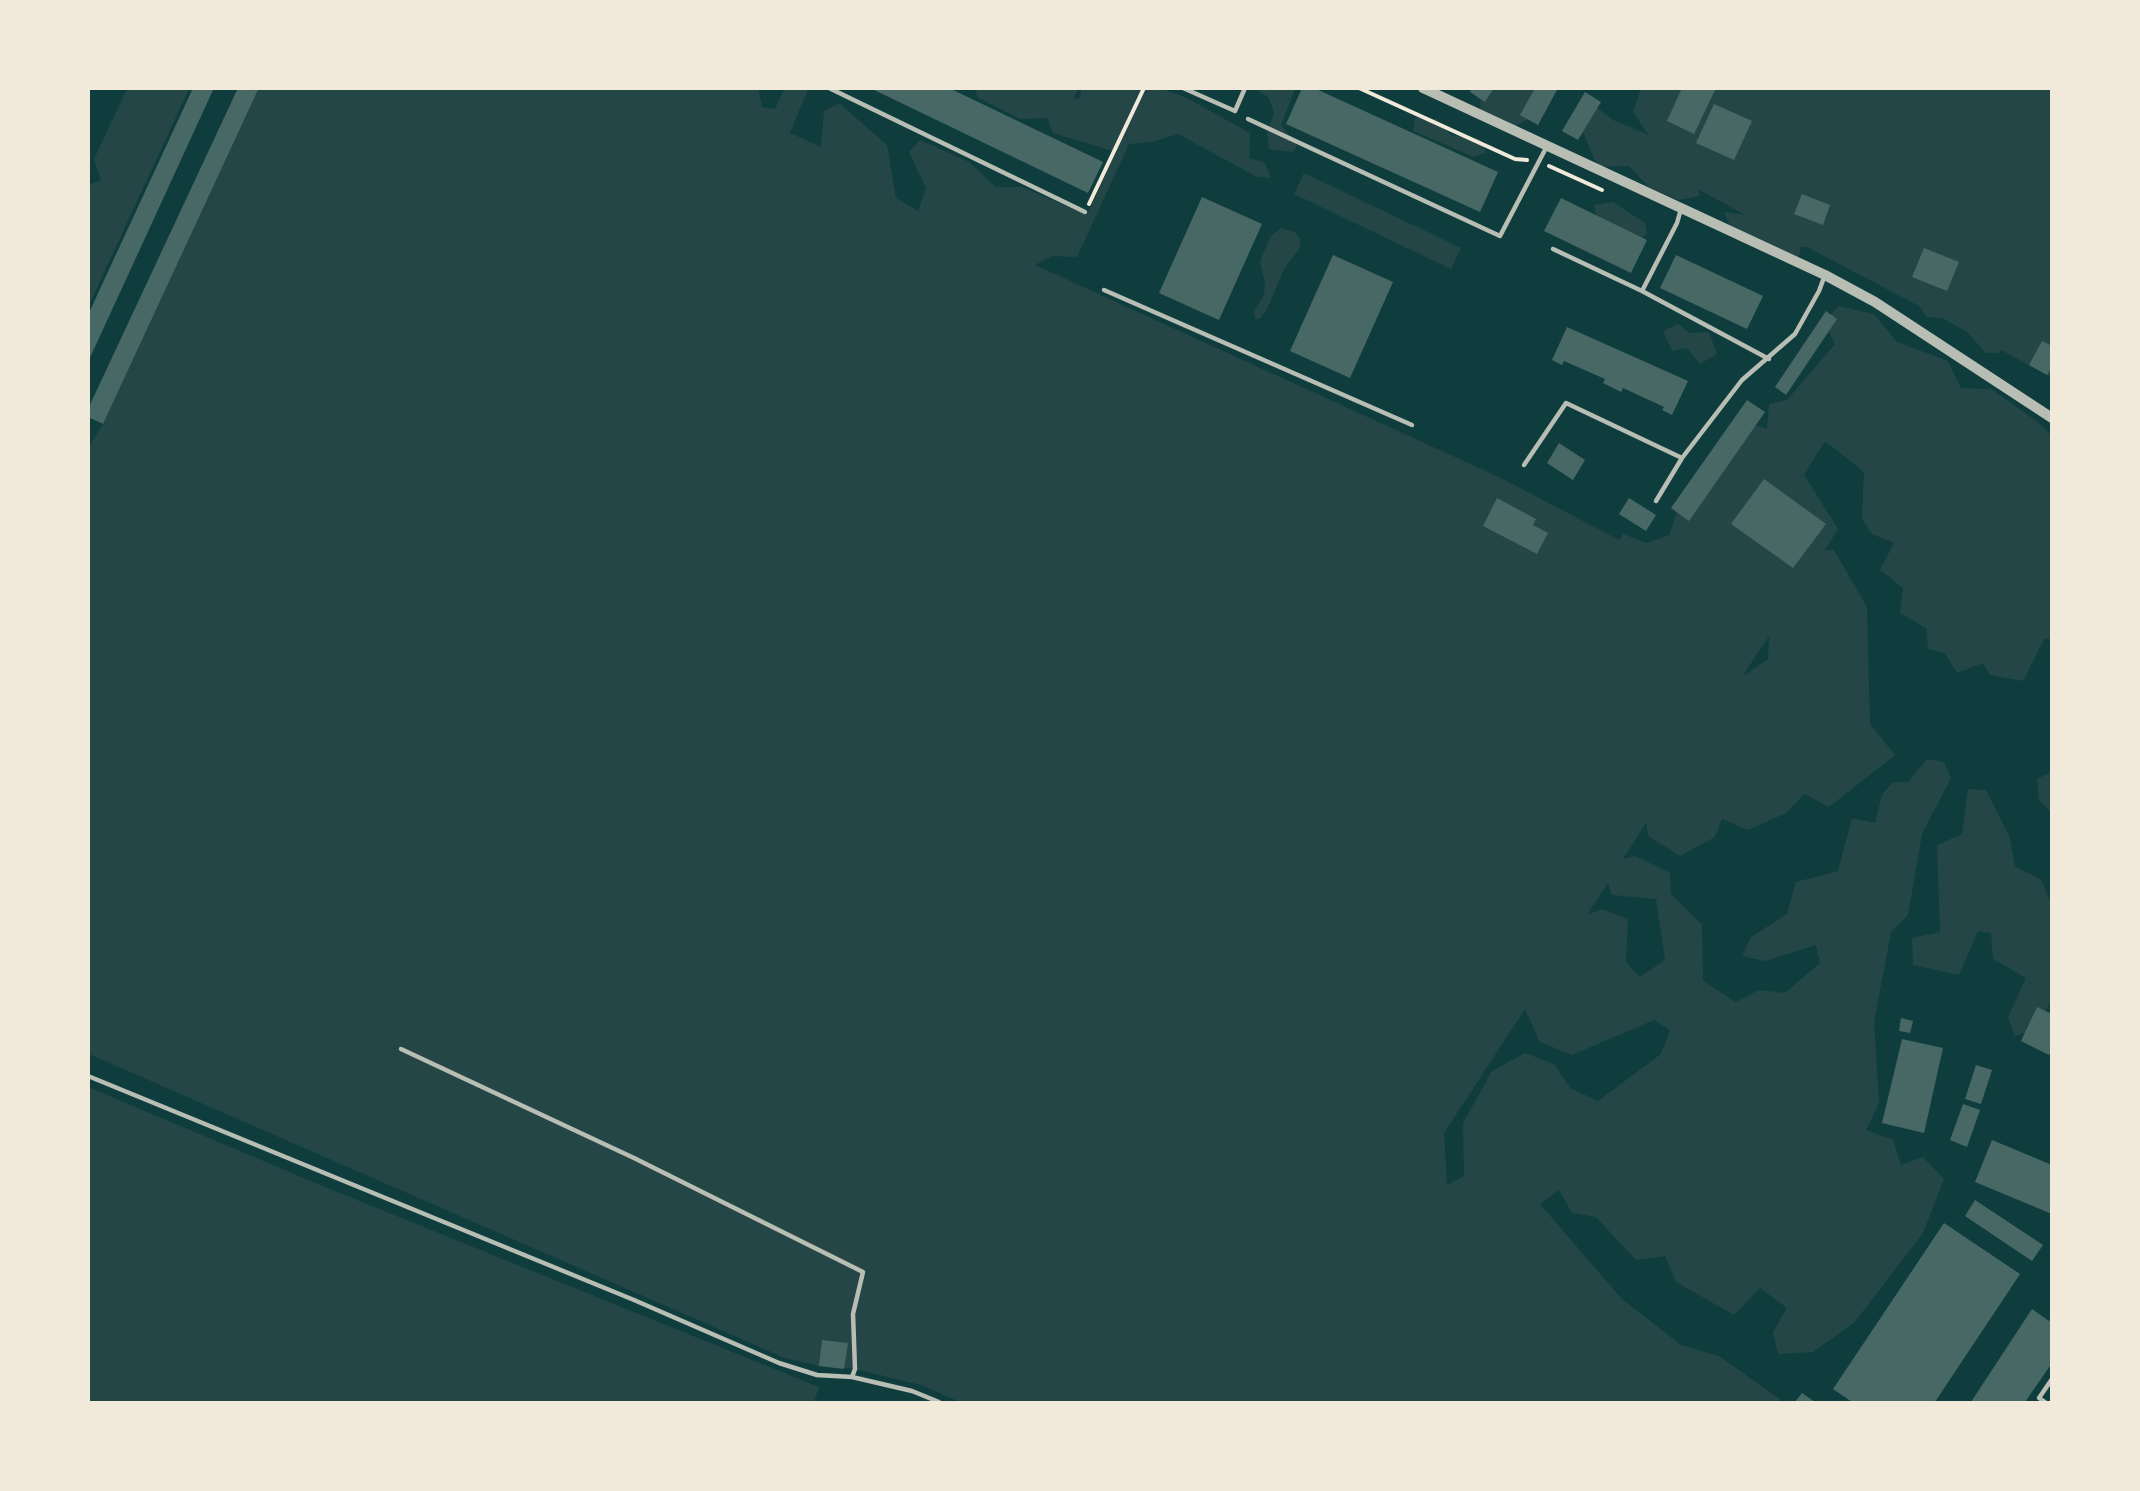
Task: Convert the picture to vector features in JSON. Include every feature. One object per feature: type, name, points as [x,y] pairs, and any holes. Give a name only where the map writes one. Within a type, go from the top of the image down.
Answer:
[{"type":"street","points":[[1423,88],[1441,92],[1547,146],[1825,275],[1875,302],[2052,418]]},
{"type":"lane","points":[[829,88],[1085,212]]},
{"type":"lane","points":[[1183,88],[1235,111],[1245,88]]},
{"type":"lane","points":[[1248,119],[1500,236],[1547,146]]},
{"type":"lane","points":[[1641,291],[1677,223],[1681,209]]},
{"type":"lane","points":[[1553,249],[1641,291],[1769,359]]},
{"type":"lane","points":[[1656,501],[1682,458],[1742,380],[1769,359],[1795,334],[1819,291],[1825,275]]},
{"type":"lane","points":[[1104,290],[1412,425]]},
{"type":"lane","points":[[1524,465],[1566,403],[1682,458]]},
{"type":"lane","points":[[401,1049],[634,1158],[863,1272],[853,1314],[855,1369],[852,1377]]},
{"type":"lane","points":[[88,1076],[623,1296],[779,1363],[817,1375],[852,1377],[912,1391],[939,1402]]},
{"type":"lane","points":[[2045,1402],[2039,1398],[2052,1378]]},
{"type":"path","points":[[1085,212],[1144,88]]},
{"type":"path","points":[[1359,88],[1515,159],[1538,161],[1613,195]]},
{"type":"shaded area","points":[[758,88],[762,107],[775,109],[784,89],[808,89],[790,133],[821,147],[824,111],[839,103],[887,145],[896,198],[918,211],[926,188],[909,152],[920,140],[969,162],[996,187],[1022,187],[1087,215],[1116,152],[1053,133],[1047,118],[1020,119],[977,97],[976,89],[1078,89],[1073,100],[1080,98],[1081,89],[1162,89],[1187,98],[1250,133],[1249,158],[1265,163],[1271,178],[1257,177],[1178,134],[1152,142],[1129,144],[1077,257],[1052,256],[1035,265],[1501,478],[1619,540],[1623,534],[1647,543],[1669,535],[1679,507],[1755,425],[1767,429],[1769,404],[1787,400],[1835,344],[1825,323],[1838,306],[1874,314],[1897,342],[1948,361],[1961,388],[1991,389],[2038,422],[2051,435],[2051,639],[2044,639],[2023,681],[1990,675],[1983,663],[1957,673],[1945,653],[1928,649],[1926,628],[1900,613],[1903,588],[1880,570],[1894,543],[1872,534],[1862,519],[1864,472],[1825,441],[1804,475],[1838,529],[1825,550],[1834,550],[1867,607],[1870,724],[1895,755],[1829,807],[1804,794],[1786,813],[1748,830],[1722,819],[1715,837],[1680,856],[1648,836],[1646,823],[1623,859],[1635,856],[1670,873],[1671,894],[1702,925],[1703,981],[1736,1002],[1759,990],[1785,993],[1820,963],[1816,945],[1765,961],[1742,956],[1751,937],[1787,914],[1796,882],[1838,871],[1852,818],[1875,823],[1882,795],[1892,783],[1908,782],[1927,759],[1944,762],[1951,778],[1922,834],[1908,915],[1891,932],[1874,1022],[1879,1103],[1866,1130],[1893,1140],[1901,1165],[1923,1157],[1944,1179],[1923,1233],[1854,1323],[1813,1352],[1778,1354],[1773,1332],[1787,1308],[1760,1288],[1734,1315],[1676,1282],[1665,1256],[1636,1260],[1596,1217],[1572,1213],[1559,1190],[1540,1204],[1622,1299],[1681,1345],[1719,1356],[1781,1400],[1780,1402],[960,1402],[921,1385],[855,1369],[819,1366],[785,1358],[89,1054],[88,448],[103,424],[259,89]],"holes":[[[1769,636],[1768,659],[1742,677]],[[1608,883],[1612,895],[1656,899],[1665,960],[1640,977],[1626,962],[1628,919],[1602,909],[1587,915]],[[1525,1009],[1540,1042],[1572,1055],[1654,1020],[1670,1030],[1661,1054],[1598,1101],[1570,1088],[1554,1064],[1525,1053],[1492,1071],[1463,1123],[1464,1176],[1447,1185],[1444,1133]]]},
{"type":"shaded area","points":[[1487,88],[1547,89],[1541,112],[1514,127],[1480,111],[1481,90]]},
{"type":"shaded area","points":[[127,89],[189,89],[89,305],[89,185],[101,180],[94,159]]},
{"type":"shaded area","points":[[1259,89],[1295,89],[1281,125],[1297,146],[1293,152],[1269,149],[1267,134],[1274,113],[1269,98]]},
{"type":"shaded area","points":[[1641,89],[2051,89],[2051,377],[2001,350],[1999,353],[1986,353],[1967,332],[1942,318],[1927,317],[1919,306],[1807,247],[1801,247],[1797,266],[1736,239],[1724,212],[1745,215],[1698,189],[1700,196],[1679,200],[1650,188],[1629,166],[1598,167],[1577,118],[1591,103],[1613,120],[1649,136],[1633,112]]},
{"type":"shaded area","points":[[1415,118],[1436,119],[1451,135],[1480,139],[1486,153],[1474,157],[1413,131]]},
{"type":"shaded area","points":[[1304,173],[1461,248],[1451,269],[1294,194]]},
{"type":"shaded area","points":[[1613,202],[1645,223],[1647,234],[1631,245],[1599,231],[1594,205]]},
{"type":"shaded area","points":[[1281,228],[1295,232],[1300,239],[1300,248],[1285,267],[1266,311],[1259,319],[1255,319],[1254,312],[1264,294],[1265,284],[1260,261],[1271,236]]},
{"type":"shaded area","points":[[1678,324],[1690,333],[1709,332],[1717,354],[1700,364],[1687,348],[1672,351],[1663,331]]},
{"type":"shaded area","points":[[2051,772],[2051,812],[2039,800],[2037,779]]},
{"type":"shaded area","points":[[1968,789],[1986,790],[2010,838],[2015,867],[2041,879],[2051,903],[2051,1000],[2036,1029],[2015,1036],[2008,1017],[2026,978],[1993,959],[1991,933],[1978,931],[1959,975],[1913,965],[1912,938],[1940,932],[1937,845],[1962,834]]},
{"type":"shaded area","points":[[88,1087],[325,1187],[819,1387],[814,1402],[89,1402]]},
{"type":"building","points":[[193,88],[214,88],[88,362],[88,315]]},
{"type":"building","points":[[238,88],[259,88],[103,424],[88,417],[88,409]]},
{"type":"building","points":[[870,88],[949,88],[1103,162],[1088,193]]},
{"type":"building","points":[[1302,88],[1314,88],[1498,172],[1480,212],[1286,124]]},
{"type":"building","points":[[1472,88],[1494,88],[1485,102],[1470,92]]},
{"type":"building","points":[[1535,88],[1558,88],[1538,125],[1520,115]]},
{"type":"building","points":[[1682,88],[1716,88],[1694,134],[1667,121]]},
{"type":"building","points":[[1585,92],[1601,102],[1578,140],[1562,131]]},
{"type":"building","points":[[1714,104],[1752,121],[1734,160],[1696,143]]},
{"type":"building","points":[[1802,194],[1830,205],[1823,225],[1794,214]]},
{"type":"building","points":[[1202,197],[1262,224],[1219,320],[1159,293]]},
{"type":"building","points":[[1561,198],[1647,240],[1631,273],[1544,231]]},
{"type":"building","points":[[1924,248],[1959,262],[1947,291],[1912,277]]},
{"type":"building","points":[[1333,255],[1393,282],[1350,378],[1290,351]]},
{"type":"building","points":[[1676,255],[1763,296],[1747,329],[1660,288]]},
{"type":"building","points":[[1826,311],[1837,319],[1786,395],[1775,387]]},
{"type":"building","points":[[1567,327],[1688,381],[1672,415],[1662,410],[1664,407],[1623,388],[1621,392],[1603,383],[1605,379],[1564,361],[1562,365],[1552,360]]},
{"type":"building","points":[[2042,341],[2052,346],[2052,367],[2047,375],[2029,365]]},
{"type":"building","points":[[1747,400],[1765,412],[1689,521],[1671,508]]},
{"type":"building","points":[[1559,443],[1585,460],[1573,480],[1547,463]]},
{"type":"building","points":[[1764,479],[1826,524],[1793,568],[1731,524]]},
{"type":"building","points":[[1497,498],[1536,519],[1533,525],[1548,533],[1537,554],[1483,526]]},
{"type":"building","points":[[1629,498],[1656,515],[1646,531],[1619,514]]},
{"type":"building","points":[[2037,1007],[2052,1014],[2052,1050],[2049,1055],[2021,1041]]},
{"type":"building","points":[[1901,1018],[1913,1021],[1910,1033],[1899,1031]]},
{"type":"building","points":[[1902,1039],[1943,1048],[1924,1133],[1882,1123]]},
{"type":"building","points":[[1976,1065],[1992,1070],[1981,1104],[1965,1099]]},
{"type":"building","points":[[1963,1104],[1980,1110],[1967,1147],[1950,1140]]},
{"type":"building","points":[[1992,1140],[2052,1165],[2052,1214],[1975,1182]]},
{"type":"building","points":[[1975,1200],[2043,1245],[2032,1261],[1965,1216]]},
{"type":"building","points":[[1944,1223],[2020,1274],[1935,1402],[1852,1402],[1833,1389]]},
{"type":"building","points":[[2032,1309],[2049,1321],[2052,1316],[2052,1363],[2025,1402],[1971,1402]]},
{"type":"building","points":[[822,1340],[848,1343],[844,1369],[819,1366]]},
{"type":"building","points":[[1802,1393],[1815,1402],[1795,1402]]}]
